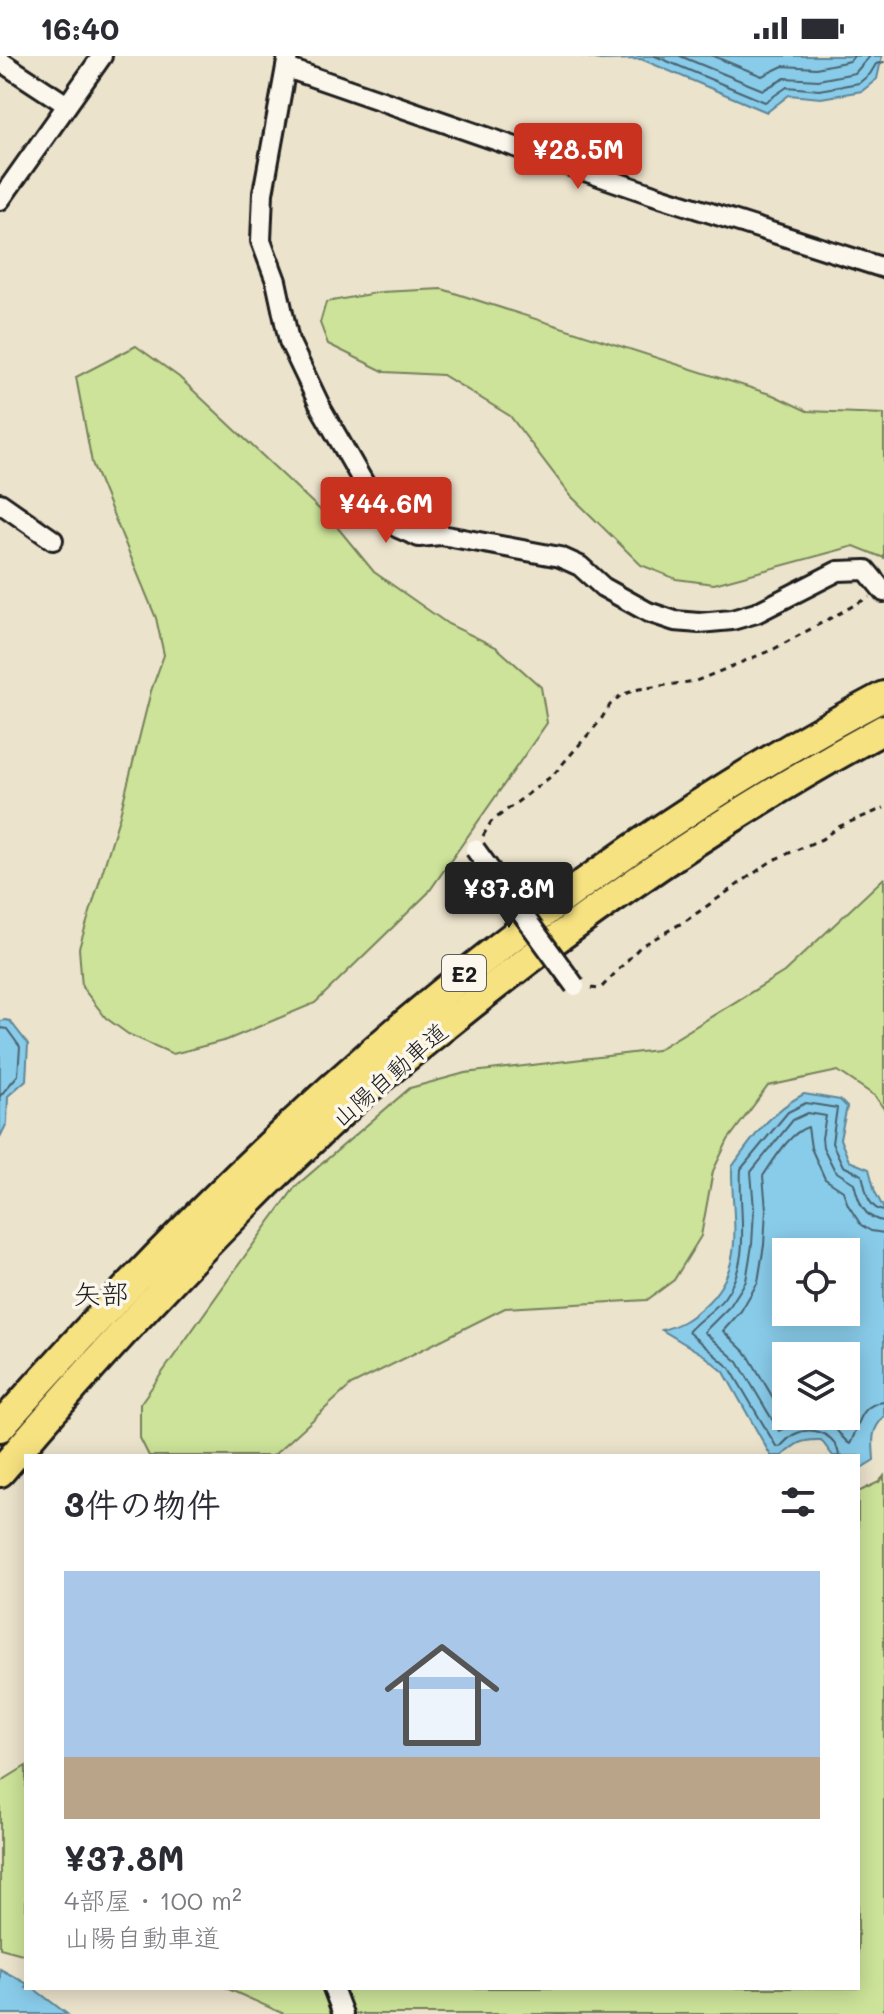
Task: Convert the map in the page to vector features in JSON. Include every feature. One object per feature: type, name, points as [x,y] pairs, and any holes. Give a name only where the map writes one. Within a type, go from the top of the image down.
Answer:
[{"type":"highway","name":"山陽自動車道","points":[[0,1427],[97,1318],[238,1174],[340,1078],[498,946],[714,793],[815,732],[884,696]]},
{"type":"highway","name":"山陽自動車道","points":[[0,1472],[117,1339],[258,1194],[356,1099],[516,968],[608,899],[729,818],[884,729]]},
{"type":"street","points":[[0,200],[102,56]]},
{"type":"street","points":[[0,61],[67,105]]},
{"type":"street","points":[[883,591],[866,570],[838,571],[756,613],[732,620],[699,623],[675,621],[648,612],[603,587],[580,566],[560,557],[441,535],[419,537],[398,528],[365,485],[322,410],[289,341],[276,281],[261,241],[263,193],[288,62],[654,195],[884,268]]},
{"type":"street","points":[[0,503],[53,540]]},
{"type":"street","points":[[475,849],[575,986]]},
{"type":"street","points":[[334,1990],[343,2014]]},
{"type":"path","points":[[475,849],[491,822],[553,775],[621,695],[639,689],[696,681],[774,649],[883,591]]},
{"type":"path","points":[[575,986],[600,989],[640,947],[687,920],[773,860],[884,808]]},
{"type":"green space","points":[[442,289],[773,395],[807,411],[884,414],[884,558],[854,546],[714,584],[676,579],[641,565],[571,496],[510,416],[443,375],[385,372],[328,344],[320,323],[326,302],[381,292]]},
{"type":"green space","points":[[136,346],[179,377],[333,522],[374,572],[448,624],[496,647],[541,687],[547,723],[428,893],[315,1003],[227,1040],[173,1054],[128,1034],[106,1018],[82,987],[79,948],[119,818],[151,691],[164,655],[156,618],[92,463],[76,377]]},
{"type":"green space","points":[[884,878],[884,1109],[875,1096],[838,1071],[768,1086],[728,1140],[713,1171],[701,1236],[674,1280],[647,1300],[505,1308],[351,1385],[275,1454],[148,1454],[140,1438],[140,1404],[247,1253],[296,1186],[410,1088],[465,1073],[657,1050],[784,972]]},
{"type":"green space","points":[[884,1476],[884,2014],[284,2014],[230,1990],[860,1990],[860,1491],[879,1482]]},
{"type":"green space","points":[[24,1767],[24,1954],[0,1948],[0,1782]]},
{"type":"water","points":[[582,56],[882,56],[877,79],[862,91],[821,98],[789,95],[767,112],[641,59],[600,60]]},
{"type":"water","points":[[0,1021],[10,1021],[28,1044],[26,1080],[8,1096],[7,1123],[0,1137]]},
{"type":"water","points":[[804,1094],[840,1100],[847,1107],[840,1139],[849,1161],[869,1169],[875,1192],[884,1209],[884,1417],[874,1432],[874,1460],[860,1469],[860,1454],[832,1454],[821,1440],[804,1441],[784,1454],[770,1454],[724,1372],[705,1356],[662,1330],[680,1324],[704,1306],[727,1275],[734,1241],[732,1167],[764,1125],[782,1108]]},
{"type":"water","points":[[0,1969],[24,1982],[24,1990],[36,1990],[67,2014],[0,2014]]},
{"type":"district","name":"矢部","points":[[101,1293]]}]
